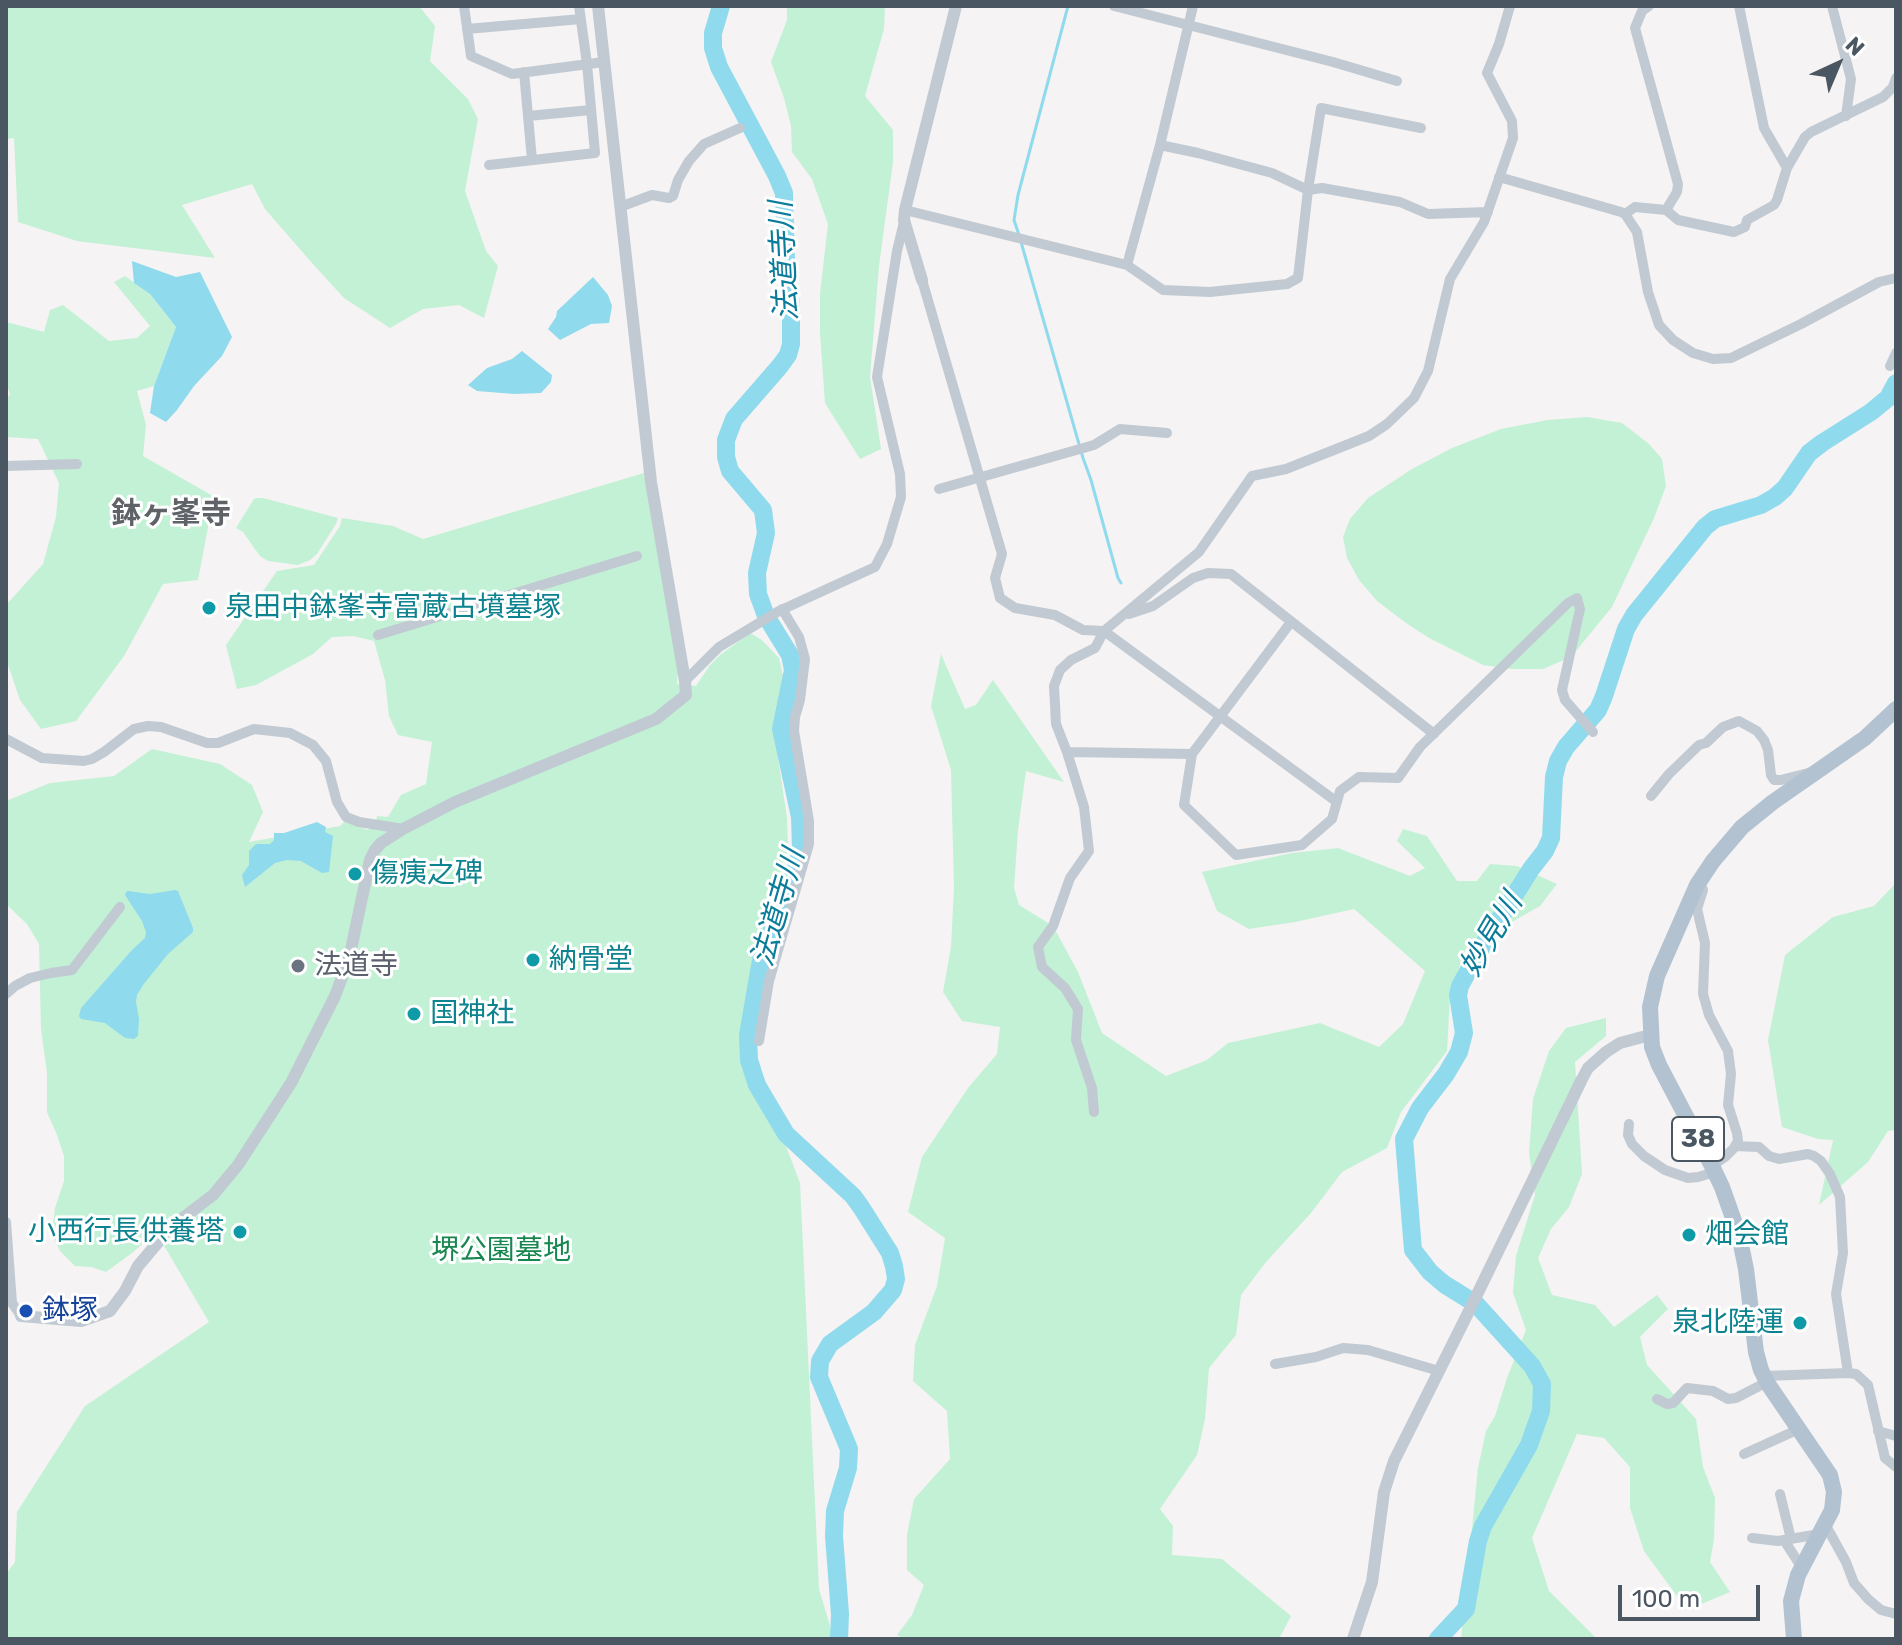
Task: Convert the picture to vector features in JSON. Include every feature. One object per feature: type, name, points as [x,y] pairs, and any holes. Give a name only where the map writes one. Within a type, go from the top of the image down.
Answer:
[{"type":"main road","name":"38","points":[[1794,1639],[1791,1601],[1802,1568],[1832,1510],[1834,1492],[1830,1475],[1766,1379],[1756,1352],[1739,1235],[1714,1169],[1659,1065],[1650,1035],[1650,1007],[1657,976],[1700,881],[1713,861],[1742,827],[1865,738],[1896,709]]},
{"type":"street","points":[[464,6],[471,56],[512,74],[604,62]]},
{"type":"street","points":[[489,165],[595,153],[579,6]]},
{"type":"street","points":[[6,1315],[81,1321],[110,1311],[138,1266],[171,1227],[213,1195],[238,1165],[291,1083],[335,996],[349,959],[370,860],[381,843],[455,802],[656,719],[686,695],[651,482],[598,6]]},
{"type":"street","points":[[685,681],[719,647],[781,610],[875,567],[887,544],[901,497],[900,474],[877,377],[897,251],[956,6]]},
{"type":"street","points":[[1114,6],[1397,81]]},
{"type":"street","points":[[1127,265],[1193,6]]},
{"type":"street","points":[[1094,1112],[1092,1088],[1076,1040],[1078,1009],[1065,988],[1042,967],[1038,947],[1053,926],[1070,878],[1089,851],[1084,807],[1056,724],[1054,686],[1060,670],[1071,660],[1095,648],[1104,631],[1199,552],[1252,476],[1286,469],[1369,436],[1387,424],[1414,398],[1428,371],[1450,279],[1488,212],[1513,138],[1512,121],[1487,73],[1510,6]]},
{"type":"street","points":[[1649,6],[1642,11],[1635,28],[1678,184],[1677,192],[1666,210]]},
{"type":"street","points":[[1739,6],[1764,128],[1787,168]]},
{"type":"street","points":[[1832,6],[1851,79],[1846,116]]},
{"type":"street","points":[[467,29],[581,19]]},
{"type":"street","points":[[524,72],[532,160]]},
{"type":"street","points":[[1625,214],[1635,207],[1666,210],[1678,220],[1734,232],[1745,227],[1747,220],[1774,205],[1787,168],[1805,137],[1883,97],[1893,87],[1896,78]]},
{"type":"street","points":[[905,215],[1127,265],[1163,290],[1210,292],[1287,284],[1298,278],[1321,108],[1421,128]]},
{"type":"street","points":[[528,116],[591,110]]},
{"type":"street","points":[[620,207],[652,195],[673,196],[689,161],[704,144],[740,128]]},
{"type":"street","points":[[1160,145],[1272,173],[1308,190],[1322,188],[1400,202],[1428,214],[1488,212]]},
{"type":"street","points":[[1499,177],[1625,214],[1637,232],[1648,292],[1659,325],[1673,340],[1693,353],[1713,359],[1731,358],[1879,282],[1896,278]]},
{"type":"street","points":[[905,215],[1002,554],[995,578],[1000,598],[1015,608],[1055,615],[1083,630],[1104,631],[1337,802]]},
{"type":"street","points":[[1890,366],[1896,353]]},
{"type":"street","points":[[939,489],[1094,445],[1120,429],[1167,433]]},
{"type":"street","points":[[6,466],[77,464]]},
{"type":"street","points":[[378,635],[637,556]]},
{"type":"street","points":[[1123,615],[1153,606],[1193,578],[1208,573],[1231,574],[1434,734]]},
{"type":"street","points":[[1291,622],[1192,754],[1184,805],[1236,855],[1302,845],[1332,819],[1340,791],[1359,777],[1398,778],[1420,747],[1568,603],[1577,598],[1580,609],[1562,690],[1565,700],[1593,732]]},
{"type":"street","points":[[759,1041],[769,981],[809,844],[809,821],[794,731],[805,659],[799,637],[781,610]]},
{"type":"street","points":[[1651,796],[1699,745],[1706,743],[1723,727],[1739,721],[1757,731],[1764,740],[1774,780],[1817,771]]},
{"type":"street","points":[[6,739],[42,758],[84,761],[104,752],[134,729],[148,726],[207,743],[218,743],[254,729],[290,733],[313,745],[326,761],[337,802],[346,817],[403,829]]},
{"type":"street","points":[[1067,752],[1192,754]]},
{"type":"street","points":[[1629,1124],[1628,1135],[1632,1144],[1644,1156],[1665,1170],[1688,1178],[1714,1169],[1738,1141],[1728,1105],[1728,1051],[1703,994],[1705,943],[1697,915],[1703,890],[1700,881]]},
{"type":"street","points":[[6,994],[30,978],[72,970],[120,907]]},
{"type":"street","points":[[1353,1639],[1372,1582],[1384,1492],[1394,1461],[1588,1068],[1620,1043],[1650,1035]]},
{"type":"street","points":[[1735,1146],[1759,1147],[1769,1156],[1779,1159],[1808,1154],[1821,1161],[1830,1174],[1840,1197],[1843,1253],[1836,1294],[1848,1373]]},
{"type":"street","points":[[6,1222],[12,1303],[21,1316]]},
{"type":"street","points":[[1275,1364],[1316,1357],[1343,1348],[1368,1350],[1439,1371]]},
{"type":"street","points":[[1657,1399],[1667,1404],[1673,1403],[1687,1388],[1713,1391],[1728,1399],[1736,1398],[1766,1379],[1856,1374],[1868,1385],[1885,1458],[1896,1467]]},
{"type":"street","points":[[1744,1454],[1799,1429]]},
{"type":"street","points":[[1878,1431],[1896,1436]]},
{"type":"street","points":[[1780,1494],[1788,1540],[1802,1568]]},
{"type":"street","points":[[1752,1538],[1788,1540],[1822,1529],[1846,1562],[1854,1583],[1881,1610],[1896,1614]]},
{"type":"green space","points":[[6,6],[419,6],[435,26],[430,61],[468,99],[478,119],[465,191],[486,251],[498,266],[484,318],[459,305],[423,309],[390,328],[344,298],[265,209],[252,184],[182,205],[215,258],[77,241],[18,222],[14,138],[6,139]]},
{"type":"green space","points":[[787,6],[885,6],[884,29],[865,96],[893,130],[893,162],[879,266],[870,377],[881,449],[860,459],[825,403],[820,294],[828,224],[812,179],[792,152],[791,126],[771,62],[787,20]]},
{"type":"green space","points":[[125,276],[150,294],[176,327],[154,386],[137,391],[146,425],[143,456],[218,499],[209,522],[198,580],[163,584],[124,656],[76,721],[41,729],[20,700],[6,659],[6,605],[43,564],[56,517],[59,483],[38,439],[6,437],[6,402],[10,394],[6,382],[6,322],[44,332],[50,310],[63,305],[109,341],[137,338],[150,326],[114,282]]},
{"type":"green space","points":[[1587,417],[1622,423],[1649,444],[1662,459],[1666,486],[1612,607],[1571,657],[1543,669],[1483,665],[1406,623],[1377,601],[1359,580],[1347,558],[1343,537],[1350,519],[1368,498],[1412,469],[1452,448],[1501,429],[1548,420]]},
{"type":"green space","name":"堺公園墓地","points":[[644,473],[678,671],[677,684],[696,686],[720,655],[750,633],[762,640],[779,658],[783,676],[774,731],[787,818],[788,848],[752,969],[742,1034],[755,1086],[784,1141],[800,1183],[819,1589],[834,1639],[6,1639],[6,1574],[15,1562],[17,1512],[85,1406],[209,1322],[156,1232],[106,1272],[75,1266],[60,1251],[52,1234],[55,1208],[64,1181],[64,1156],[47,1112],[39,944],[27,924],[6,904],[6,801],[50,783],[114,776],[152,749],[220,764],[252,785],[263,812],[249,842],[340,826],[345,821],[368,830],[377,816],[388,817],[401,795],[426,784],[432,742],[398,735],[389,716],[385,680],[374,641],[353,636],[332,637],[313,654],[256,685],[237,689],[226,645],[277,571],[314,565],[342,518],[393,526],[423,539]]},
{"type":"green space","points":[[263,498],[338,518],[317,554],[310,560],[298,565],[268,561],[236,528],[254,499]]},
{"type":"green space","points":[[941,654],[965,709],[976,705],[993,680],[1064,782],[1026,771],[1014,888],[1019,905],[1053,926],[1078,972],[1102,1033],[1166,1076],[1207,1060],[1228,1043],[1320,1023],[1379,1047],[1403,1024],[1425,971],[1354,909],[1249,929],[1217,911],[1202,872],[1292,853],[1338,848],[1410,876],[1425,868],[1397,841],[1403,829],[1427,836],[1457,881],[1477,881],[1490,864],[1517,866],[1557,884],[1540,906],[1466,948],[1450,995],[1447,1051],[1401,1112],[1387,1148],[1342,1172],[1241,1295],[1236,1335],[1209,1368],[1205,1419],[1197,1455],[1160,1509],[1173,1526],[1172,1555],[1222,1559],[1291,1616],[1279,1639],[905,1639],[897,1635],[912,1615],[924,1585],[907,1570],[907,1535],[914,1499],[950,1459],[947,1411],[913,1381],[915,1345],[937,1286],[945,1238],[908,1212],[922,1157],[968,1088],[997,1054],[1000,1027],[962,1021],[943,992],[951,947],[954,888],[951,770],[931,706]]},
{"type":"green space","points":[[1896,883],[1896,1130],[1888,1131],[1868,1162],[1819,1205],[1833,1140],[1818,1139],[1782,1127],[1768,1040],[1785,955],[1833,917],[1874,906]]},
{"type":"green space","points":[[1606,1018],[1606,1036],[1575,1062],[1582,1174],[1569,1207],[1551,1229],[1538,1258],[1552,1295],[1595,1305],[1614,1327],[1657,1295],[1668,1309],[1640,1337],[1647,1365],[1696,1419],[1703,1467],[1715,1498],[1710,1562],[1730,1592],[1687,1610],[1644,1551],[1630,1508],[1630,1467],[1604,1438],[1577,1434],[1532,1538],[1549,1591],[1597,1639],[1461,1639],[1478,1468],[1486,1431],[1495,1416],[1526,1330],[1513,1293],[1516,1256],[1535,1195],[1529,1153],[1533,1099],[1549,1051],[1566,1028]]},
{"type":"water","points":[[132,261],[176,277],[200,272],[232,337],[222,356],[166,422],[150,413],[154,386],[176,327],[150,294],[134,283]]},
{"type":"water","points":[[593,277],[608,295],[612,306],[609,323],[591,324],[560,340],[548,329],[557,311]]},
{"type":"water","points":[[522,351],[552,375],[551,382],[541,393],[477,391],[468,385],[487,368],[512,359]]},
{"type":"water","points":[[317,822],[333,836],[329,872],[322,873],[301,861],[287,860],[275,863],[245,887],[242,875],[249,865],[249,851],[256,844],[270,844],[274,833],[284,833]]},
{"type":"water","points":[[175,890],[193,932],[168,954],[137,995],[138,1036],[125,1038],[105,1023],[81,1019],[81,1008],[145,938],[142,921],[126,892],[150,894]]},
{"type":"waterway","name":"法道寺川","points":[[721,6],[713,33],[713,48],[719,67],[784,193],[791,307],[788,355],[734,419],[726,440],[730,471],[763,510],[766,533],[757,573],[758,594],[766,616],[790,655],[793,670],[781,729],[800,817],[798,862],[761,960],[748,1035],[749,1060],[757,1085],[786,1134],[861,1207],[890,1253],[896,1279],[893,1290],[874,1312],[830,1344],[820,1361],[819,1377],[849,1449],[848,1468],[835,1511],[839,1639]]},
{"type":"waterway","points":[[1019,235],[1014,220],[1018,195],[1068,6]]},
{"type":"waterway","points":[[1021,242],[1121,583]]},
{"type":"waterway","name":"妙見川","points":[[1438,1639],[1466,1609],[1483,1526],[1529,1445],[1541,1411],[1542,1384],[1532,1366],[1476,1304],[1444,1284],[1413,1250],[1404,1139],[1420,1108],[1459,1052],[1464,1033],[1458,995],[1460,986],[1545,851],[1551,838],[1554,777],[1558,761],[1598,710],[1626,629],[1634,615],[1705,527],[1715,519],[1761,505],[1775,497],[1785,488],[1809,453],[1871,412],[1888,398],[1896,383]]},
{"type":"place","name":"泉田中鉢峯寺富蔵古墳墓塚","points":[[209,608]]},
{"type":"place","name":"傷痍之碑","points":[[355,874]]},
{"type":"place","name":"納骨堂","points":[[533,960]]},
{"type":"place","name":"法道寺","points":[[298,966]]},
{"type":"place","name":"国神社","points":[[414,1014]]},
{"type":"place","name":"小西行長供養塔","points":[[240,1232]]},
{"type":"place","name":"畑会館","points":[[1689,1235]]},
{"type":"place","name":"鉢塚","points":[[26,1311]]},
{"type":"place","name":"泉北陸運","points":[[1800,1323]]},
{"type":"district","name":"鉢ヶ峯寺","points":[[171,514]]}]
